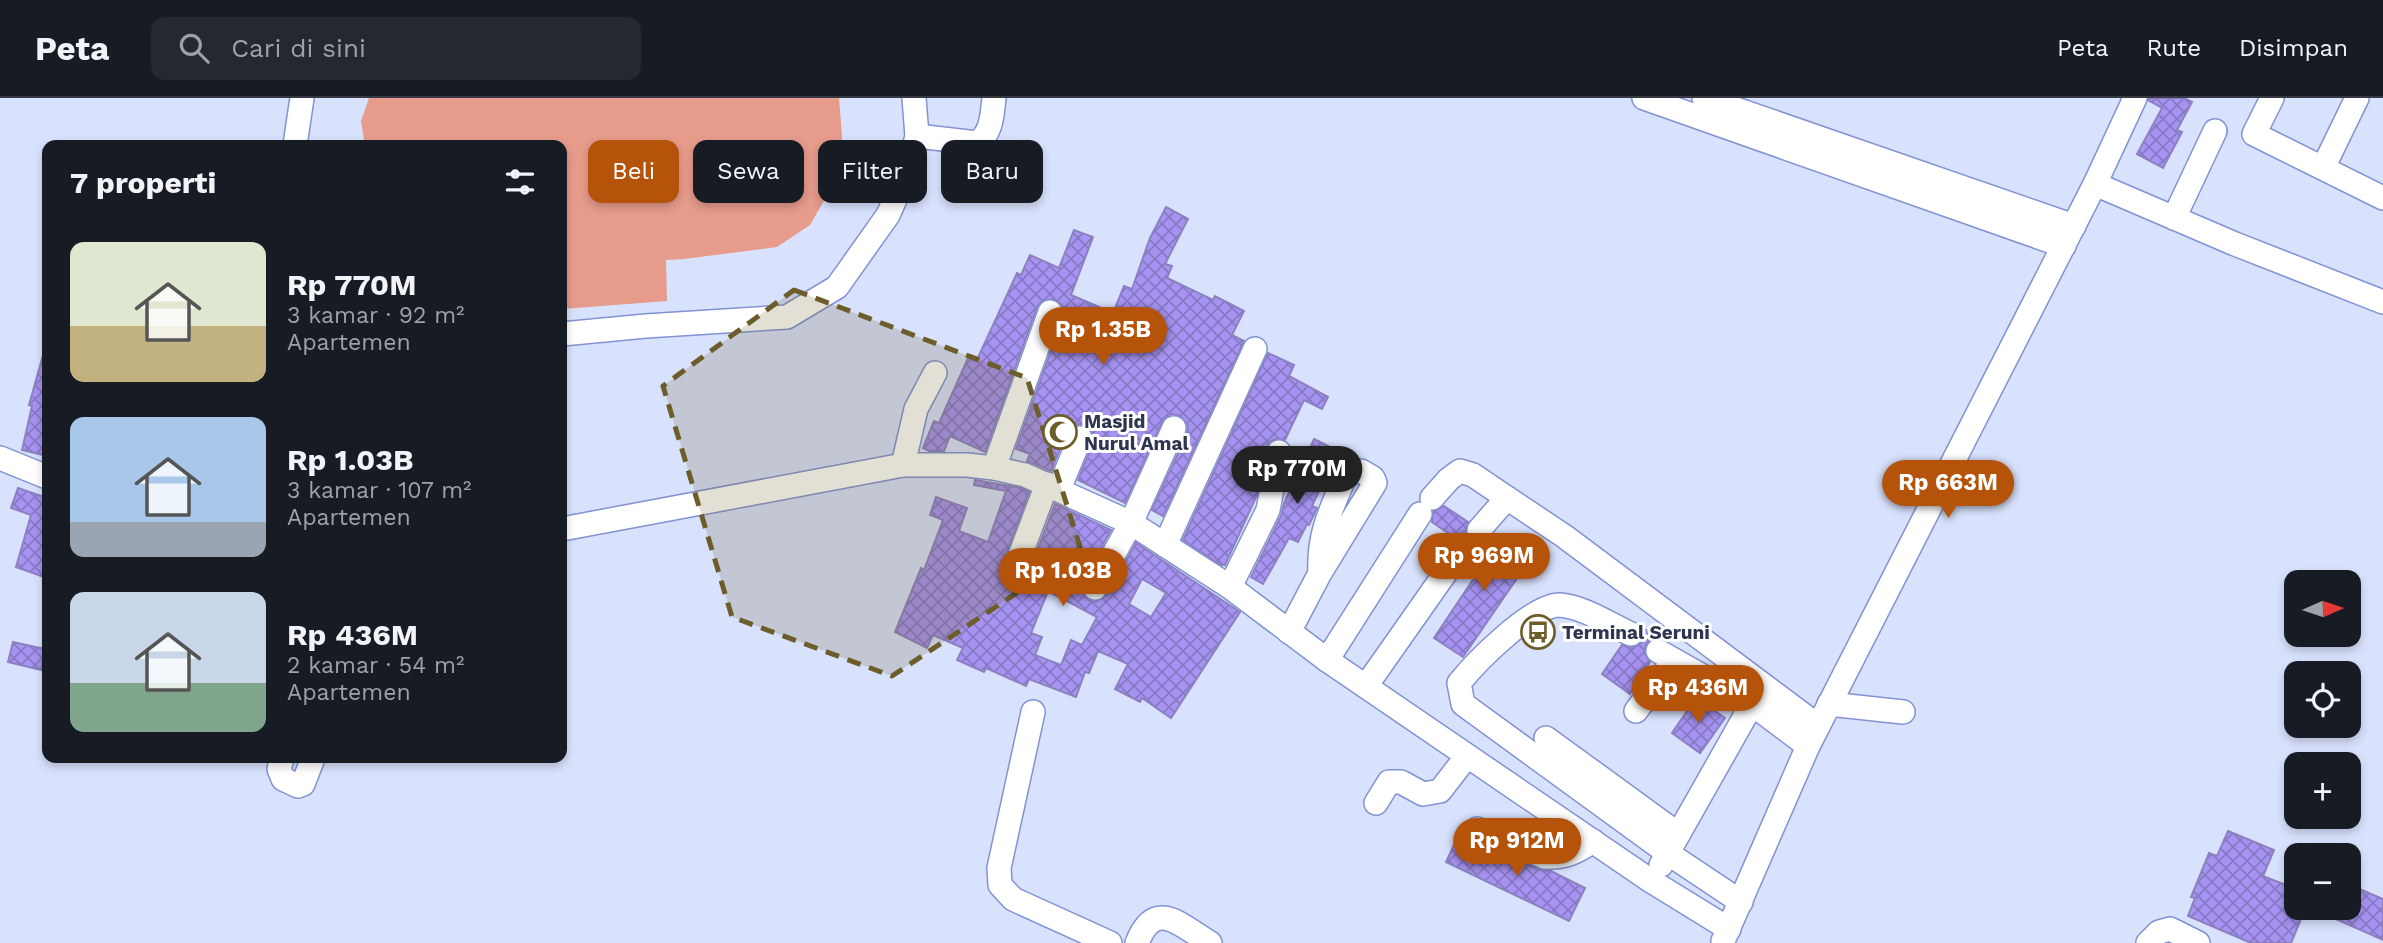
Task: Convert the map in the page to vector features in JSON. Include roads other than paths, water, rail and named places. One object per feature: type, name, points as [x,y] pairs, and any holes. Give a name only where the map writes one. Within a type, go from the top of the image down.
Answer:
[{"type":"street","points":[[296,140],[302,98]]},
{"type":"street","points":[[567,334],[787,317],[837,287],[888,215],[908,170],[917,136],[914,98]]},
{"type":"street","points":[[917,136],[977,143],[986,136],[990,126],[994,98]]},
{"type":"street","points":[[1644,98],[2069,236]]},
{"type":"street","points":[[1704,98],[2069,236]]},
{"type":"street","points":[[567,528],[903,465],[994,468],[1025,475],[1131,523],[1230,587],[1327,660],[1651,881],[1726,936],[1813,736],[2069,236],[2136,98]]},
{"type":"street","points":[[2272,98],[2255,134],[2383,198]]},
{"type":"street","points":[[2323,168],[2357,98]]},
{"type":"street","points":[[2174,218],[2215,131]]},
{"type":"street","points":[[2095,184],[2383,302]]},
{"type":"street","points":[[994,468],[1050,312]]},
{"type":"street","points":[[1165,545],[1255,349]]},
{"type":"street","points":[[903,465],[916,409],[935,373]]},
{"type":"street","points":[[1095,588],[1131,523],[1174,428]]},
{"type":"street","points":[[1018,561],[1080,438]]},
{"type":"street","points":[[1230,587],[1268,510],[1279,452]]},
{"type":"street","points":[[0,458],[42,475]]},
{"type":"street","points":[[1327,660],[1426,506],[1449,479],[1460,471],[1473,475],[1564,536],[1813,736]]},
{"type":"street","points":[[1366,686],[1472,537],[1507,498]]},
{"type":"street","points":[[1289,632],[1320,573]]},
{"type":"street","points":[[1631,634],[1582,611],[1559,605],[1536,612],[1477,660],[1459,683],[1463,704],[1673,844]]},
{"type":"street","points":[[1636,711],[1666,656],[1813,736]]},
{"type":"street","points":[[1651,881],[1752,704]]},
{"type":"street","points":[[1829,704],[1903,712]]},
{"type":"street","points":[[1033,712],[999,868],[1000,885],[1013,899],[1110,943]]},
{"type":"street","points":[[1546,737],[1741,902]]},
{"type":"street","points":[[1376,803],[1389,782],[1401,782],[1423,794],[1440,792],[1467,756]]},
{"type":"street","points":[[281,763],[279,769],[283,779],[298,786],[303,783],[311,763]]},
{"type":"street","points":[[1477,829],[1545,857],[1556,858],[1574,854],[1593,841]]},
{"type":"street","points":[[1138,943],[1143,928],[1153,919],[1165,917],[1210,943]]},
{"type":"street","points":[[2148,943],[2160,932],[2170,929],[2197,943]]},
{"type":"place","name":"Masjid Nurul Amal","points":[[1060,432]]},
{"type":"place","name":"Terminal Seruni","points":[[1538,632]]}]
